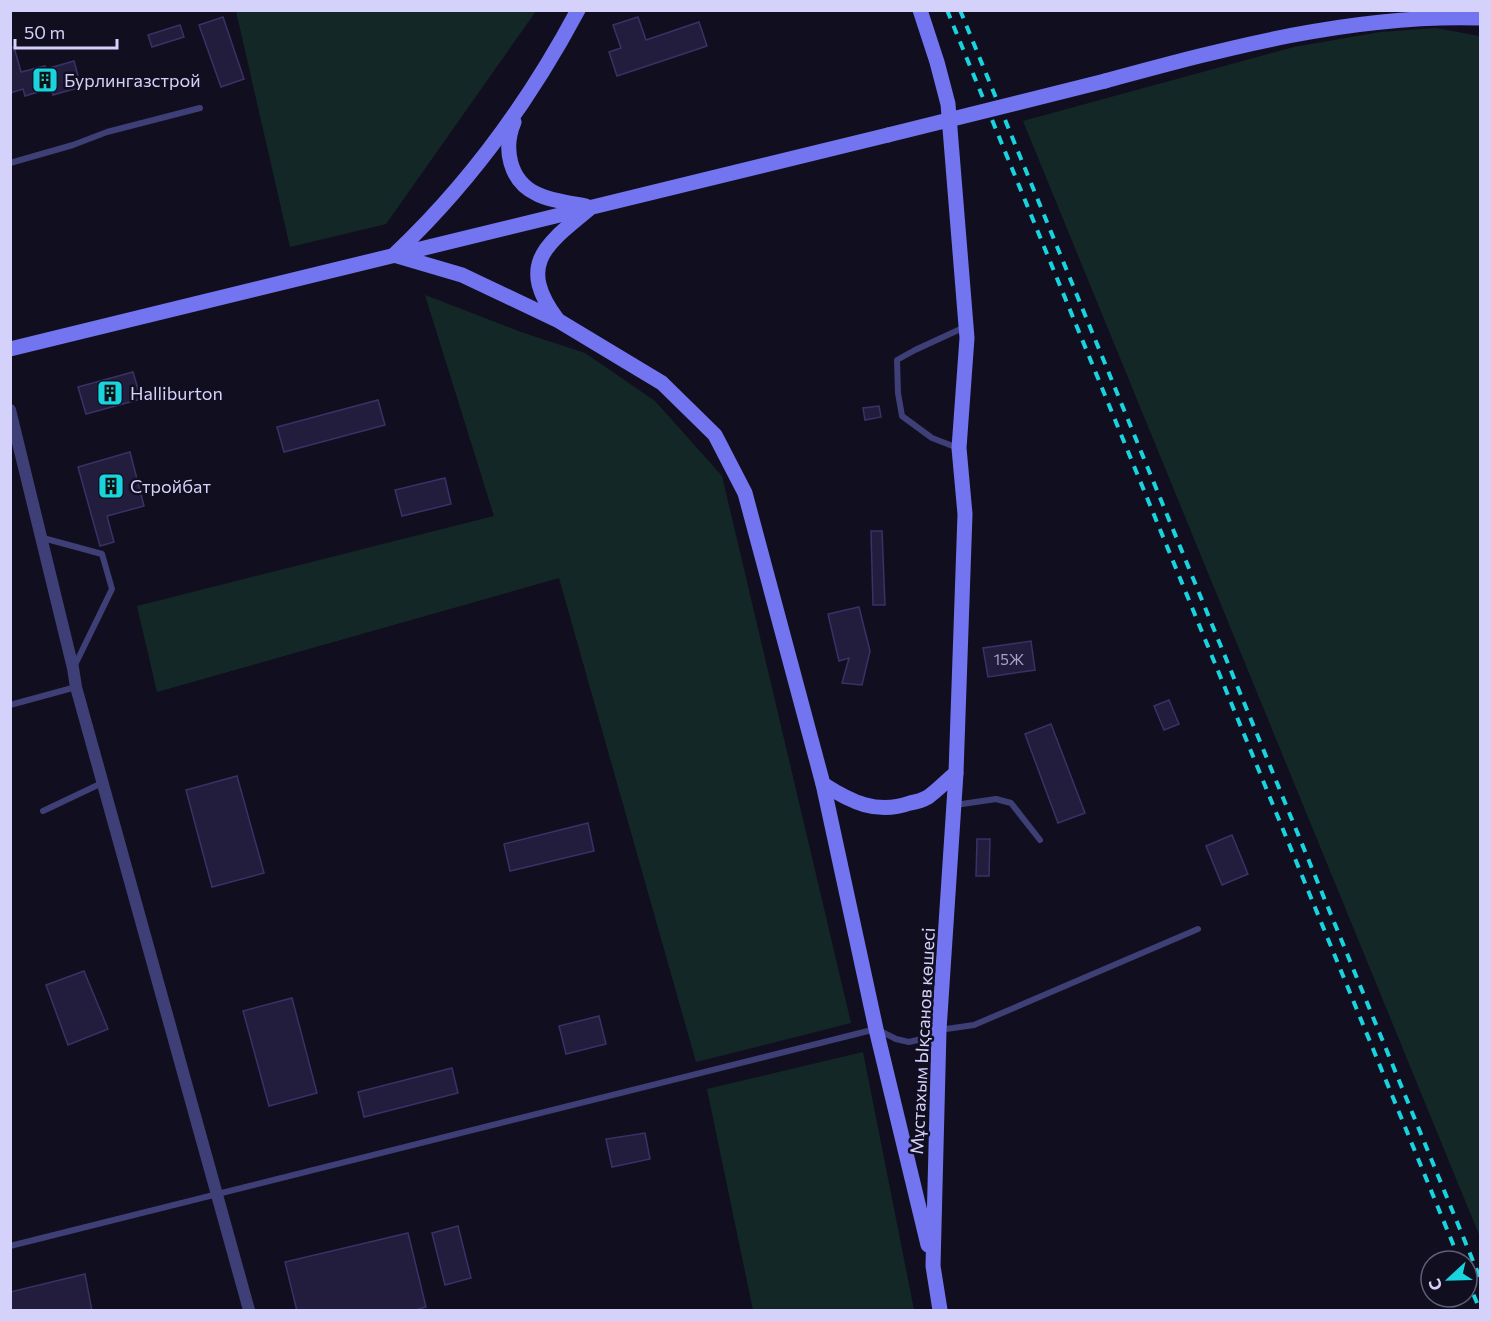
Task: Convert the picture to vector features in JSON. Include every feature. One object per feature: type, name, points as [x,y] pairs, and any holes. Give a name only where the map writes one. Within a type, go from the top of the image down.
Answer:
[{"type":"main road","points":[[394,255],[426,224],[463,182],[522,103],[561,42],[578,10]]},
{"type":"main road","name":"Мұстахым Ықсанов көшесі","points":[[920,10],[948,104],[966,327],[959,448],[965,514],[956,772],[939,1030],[933,1266],[940,1311]]},
{"type":"main road","points":[[10,349],[888,135],[1203,55],[1350,25],[1450,17],[1480,18]]},
{"type":"main road","points":[[522,103],[507,146],[513,169],[519,179],[537,194],[591,207]]},
{"type":"main road","points":[[559,321],[546,304],[539,289],[538,263],[546,248],[557,235],[591,207]]},
{"type":"main road","points":[[394,255],[462,275],[559,321],[662,383],[715,435],[746,493],[823,784],[876,1029],[933,1266]]},
{"type":"main road","points":[[823,784],[845,798],[867,806],[880,809],[898,808],[927,798],[956,772]]},
{"type":"street","points":[[10,410],[43,538],[76,687],[249,1311]]},
{"type":"lane","points":[[10,163],[73,145],[107,132],[200,108]]},
{"type":"lane","points":[[959,448],[932,438],[902,416],[898,393],[897,360],[966,327]]},
{"type":"lane","points":[[43,538],[102,554],[112,589],[73,668]]},
{"type":"lane","points":[[10,705],[76,687]]},
{"type":"lane","points":[[43,811],[102,783]]},
{"type":"lane","points":[[954,805],[996,799],[1011,803],[1040,840]]},
{"type":"lane","points":[[10,1246],[876,1029],[896,1039],[909,1042],[926,1038],[939,1030],[974,1024],[1198,929]]},
{"type":"green space","points":[[236,10],[536,11],[386,224],[290,247]]},
{"type":"green space","points":[[1436,28],[1480,36],[1480,1237],[1023,121],[1294,47],[1380,32]]},
{"type":"green space","points":[[425,295],[521,332],[585,353],[655,401],[722,476],[851,1023],[696,1062],[559,578],[157,692],[137,606],[494,516]]},
{"type":"green space","points":[[863,1052],[914,1310],[753,1310],[707,1089]]},
{"type":"building","points":[[223,17],[244,79],[221,87],[199,25]]},
{"type":"building","points":[[638,17],[646,40],[699,22],[707,46],[617,76],[609,52],[621,48],[613,25]]},
{"type":"building","points":[[180,25],[184,37],[152,47],[148,35]]},
{"type":"building","name":"Бурлингазстрой","points":[[10,47],[14,47],[21,72],[45,66],[46,69],[74,61],[81,87],[53,95],[51,88],[25,96],[23,89],[10,93]]},
{"type":"building","name":"Halliburton","points":[[133,372],[141,399],[86,414],[78,387]]},
{"type":"building","points":[[378,400],[385,425],[284,452],[277,427]]},
{"type":"building","points":[[879,406],[881,417],[865,420],[863,408]]},
{"type":"building","name":"Стройбат","points":[[130,452],[144,506],[107,516],[114,542],[100,546],[78,467]]},
{"type":"building","points":[[445,478],[451,504],[402,516],[395,490]]},
{"type":"building","points":[[871,531],[882,531],[885,605],[873,605]]},
{"type":"building","points":[[859,607],[870,651],[862,685],[842,683],[849,658],[839,661],[828,614]]},
{"type":"building","points":[[1031,641],[1035,670],[988,677],[983,648]]},
{"type":"building","points":[[1169,700],[1179,724],[1164,730],[1154,706]]},
{"type":"building","points":[[1051,724],[1085,813],[1058,823],[1025,734]]},
{"type":"building","points":[[237,776],[264,873],[212,887],[186,790]]},
{"type":"building","points":[[588,823],[594,851],[510,871],[504,844]]},
{"type":"building","points":[[1232,835],[1248,874],[1222,885],[1206,846]]},
{"type":"building","points":[[977,839],[990,839],[989,876],[976,876]]},
{"type":"building","points":[[84,971],[108,1029],[68,1045],[46,985]]},
{"type":"building","points":[[292,998],[317,1093],[269,1106],[243,1011]]},
{"type":"building","points":[[599,1016],[606,1044],[566,1054],[559,1026]]},
{"type":"building","points":[[452,1068],[458,1093],[364,1117],[358,1092]]},
{"type":"building","points":[[645,1133],[650,1159],[612,1167],[606,1139]]},
{"type":"building","points":[[458,1226],[471,1278],[445,1285],[432,1233]]},
{"type":"building","points":[[408,1233],[426,1307],[411,1311],[297,1311],[285,1262]]},
{"type":"building","points":[[85,1274],[92,1311],[10,1311],[10,1292]]},
{"type":"railway","points":[[947,10],[1455,1249]]},
{"type":"railway","points":[[960,10],[1480,1278]]},
{"type":"place","name":"Бурлингазстрой","points":[[45,80]]},
{"type":"place","name":"Halliburton","points":[[110,393]]},
{"type":"place","name":"Стройбат","points":[[111,486]]}]
